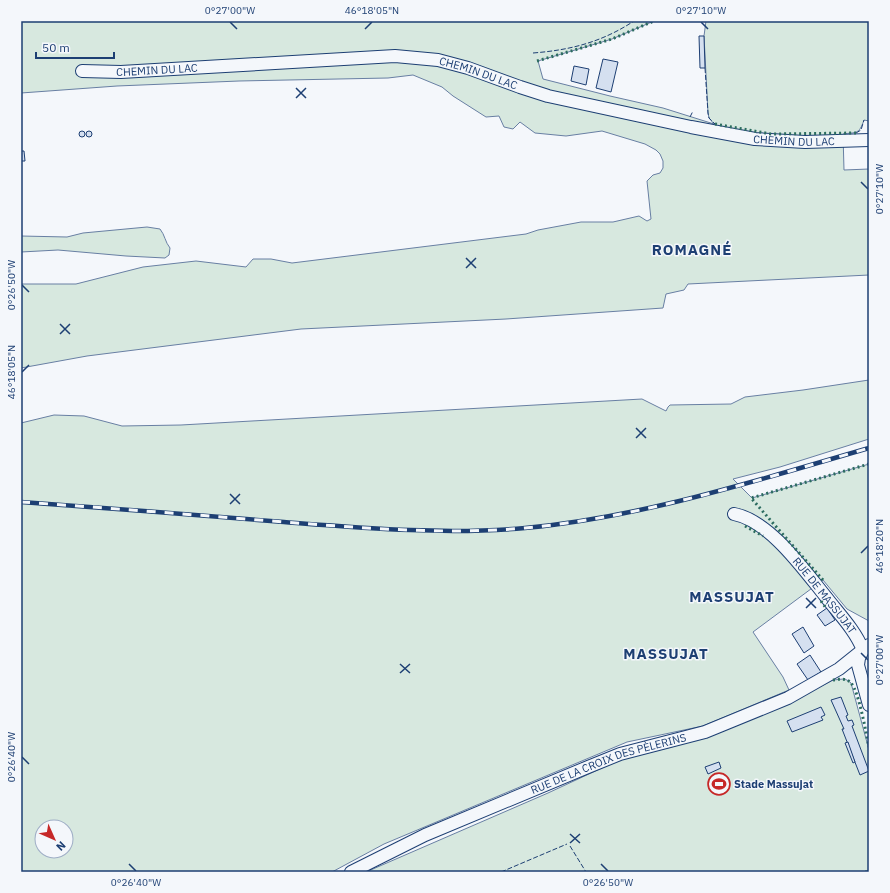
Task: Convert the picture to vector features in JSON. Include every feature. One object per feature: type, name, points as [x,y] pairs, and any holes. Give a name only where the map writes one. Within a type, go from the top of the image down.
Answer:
[{"type":"street","name":"CHEMIN DU LAC","points":[[82,71],[121,72],[395,56],[438,60],[468,68],[548,96],[755,140],[805,142],[869,140]]},
{"type":"street","name":"RUE DE MASSUJAT","points":[[734,514],[742,515],[749,519],[762,528],[781,545],[796,561],[843,619],[860,644],[866,648]]},
{"type":"street","points":[[866,648],[859,658],[858,665],[869,705]]},
{"type":"street","name":"RUE DE LA CROIX DES PÈLERINS","points":[[351,872],[425,835],[620,754],[705,732],[788,698],[839,669],[866,648]]},
{"type":"shaded area","points":[[21,21],[654,21],[612,39],[538,61],[543,79],[663,108],[714,124],[709,118],[708,113],[704,36],[706,21],[869,21],[869,121],[864,120],[859,130],[854,133],[843,134],[844,170],[869,169],[869,275],[688,284],[684,290],[666,294],[663,308],[506,319],[301,329],[87,356],[21,368],[21,284],[76,284],[143,267],[196,261],[246,267],[253,259],[271,259],[292,263],[526,234],[538,230],[581,222],[613,222],[639,216],[647,221],[651,219],[647,181],[653,175],[660,173],[663,168],[663,161],[660,154],[656,150],[645,144],[602,131],[566,136],[535,133],[520,122],[513,129],[504,127],[499,116],[486,117],[453,96],[442,87],[413,75],[388,78],[239,81],[117,86],[21,93]]},
{"type":"shaded area","points":[[147,227],[160,229],[162,231],[170,248],[169,255],[165,258],[58,250],[21,252],[21,236],[67,237],[83,233]]},
{"type":"shaded area","points":[[869,380],[869,439],[780,467],[733,479],[752,498],[869,464],[869,621],[847,609],[823,580],[753,632],[783,677],[789,690],[703,726],[627,742],[384,844],[332,872],[21,872],[21,423],[54,415],[84,416],[122,426],[181,425],[642,399],[666,411],[670,405],[731,404],[745,397]]},
{"type":"shaded area","name":"Stade Massujat","points":[[843,679],[851,683],[869,750],[869,870],[865,872],[366,872],[548,793],[619,760],[675,746],[713,734],[777,708],[833,680]]},
{"type":"building","points":[[699,36],[704,36],[705,68],[700,68]]},
{"type":"building","points":[[603,59],[618,62],[611,92],[596,88]]},
{"type":"building","points":[[574,66],[589,69],[586,85],[571,81]]},
{"type":"building","points":[[82,131],[85,134],[82,137],[79,134]]},
{"type":"building","points":[[89,131],[92,134],[89,137],[86,134]]},
{"type":"building","points":[[21,151],[24,151],[25,161],[21,161]]},
{"type":"building","points":[[827,608],[835,620],[825,626],[817,615]]},
{"type":"building","points":[[803,627],[814,646],[804,653],[792,634]]},
{"type":"building","points":[[810,655],[821,672],[808,680],[797,664]]},
{"type":"building","points":[[841,697],[848,715],[846,716],[848,721],[852,720],[854,725],[852,726],[869,771],[860,775],[842,729],[844,729],[831,700]]},
{"type":"building","points":[[821,707],[825,715],[821,717],[823,720],[792,732],[787,721]]},
{"type":"building","points":[[848,742],[855,762],[853,763],[845,743]]},
{"type":"building","points":[[719,762],[721,768],[708,774],[705,767]]},
{"type":"railway","points":[[21,502],[404,530],[495,530],[569,523],[656,507],[741,485],[869,448]]},
{"type":"hedge","points":[[537,61],[612,39],[654,21]]},
{"type":"hedge","points":[[715,124],[771,134],[856,133]]},
{"type":"hedge","points":[[823,580],[751,498],[869,464]]},
{"type":"hedge","points":[[745,526],[763,536]]},
{"type":"hedge","points":[[821,601],[826,608]]},
{"type":"hedge","points":[[833,680],[847,680],[854,688],[862,713],[869,747]]},
{"type":"fence","points":[[533,53],[560,50],[586,44],[598,40],[634,21]]},
{"type":"fence","points":[[705,68],[708,113],[709,118],[715,124]]},
{"type":"fence","points":[[690,117],[693,111]]},
{"type":"fence","points":[[856,133],[861,130],[864,120]]},
{"type":"fence","points":[[501,872],[567,844]]},
{"type":"fence","points":[[570,846],[586,872]]},
{"type":"place","name":"Stade Massujat","points":[[719,784]]},
{"type":"district","name":"ROMAGNÉ","points":[[692,249]]},
{"type":"district","name":"MASSUJAT","points":[[732,596]]},
{"type":"district","name":"MASSUJAT","points":[[666,653]]}]
